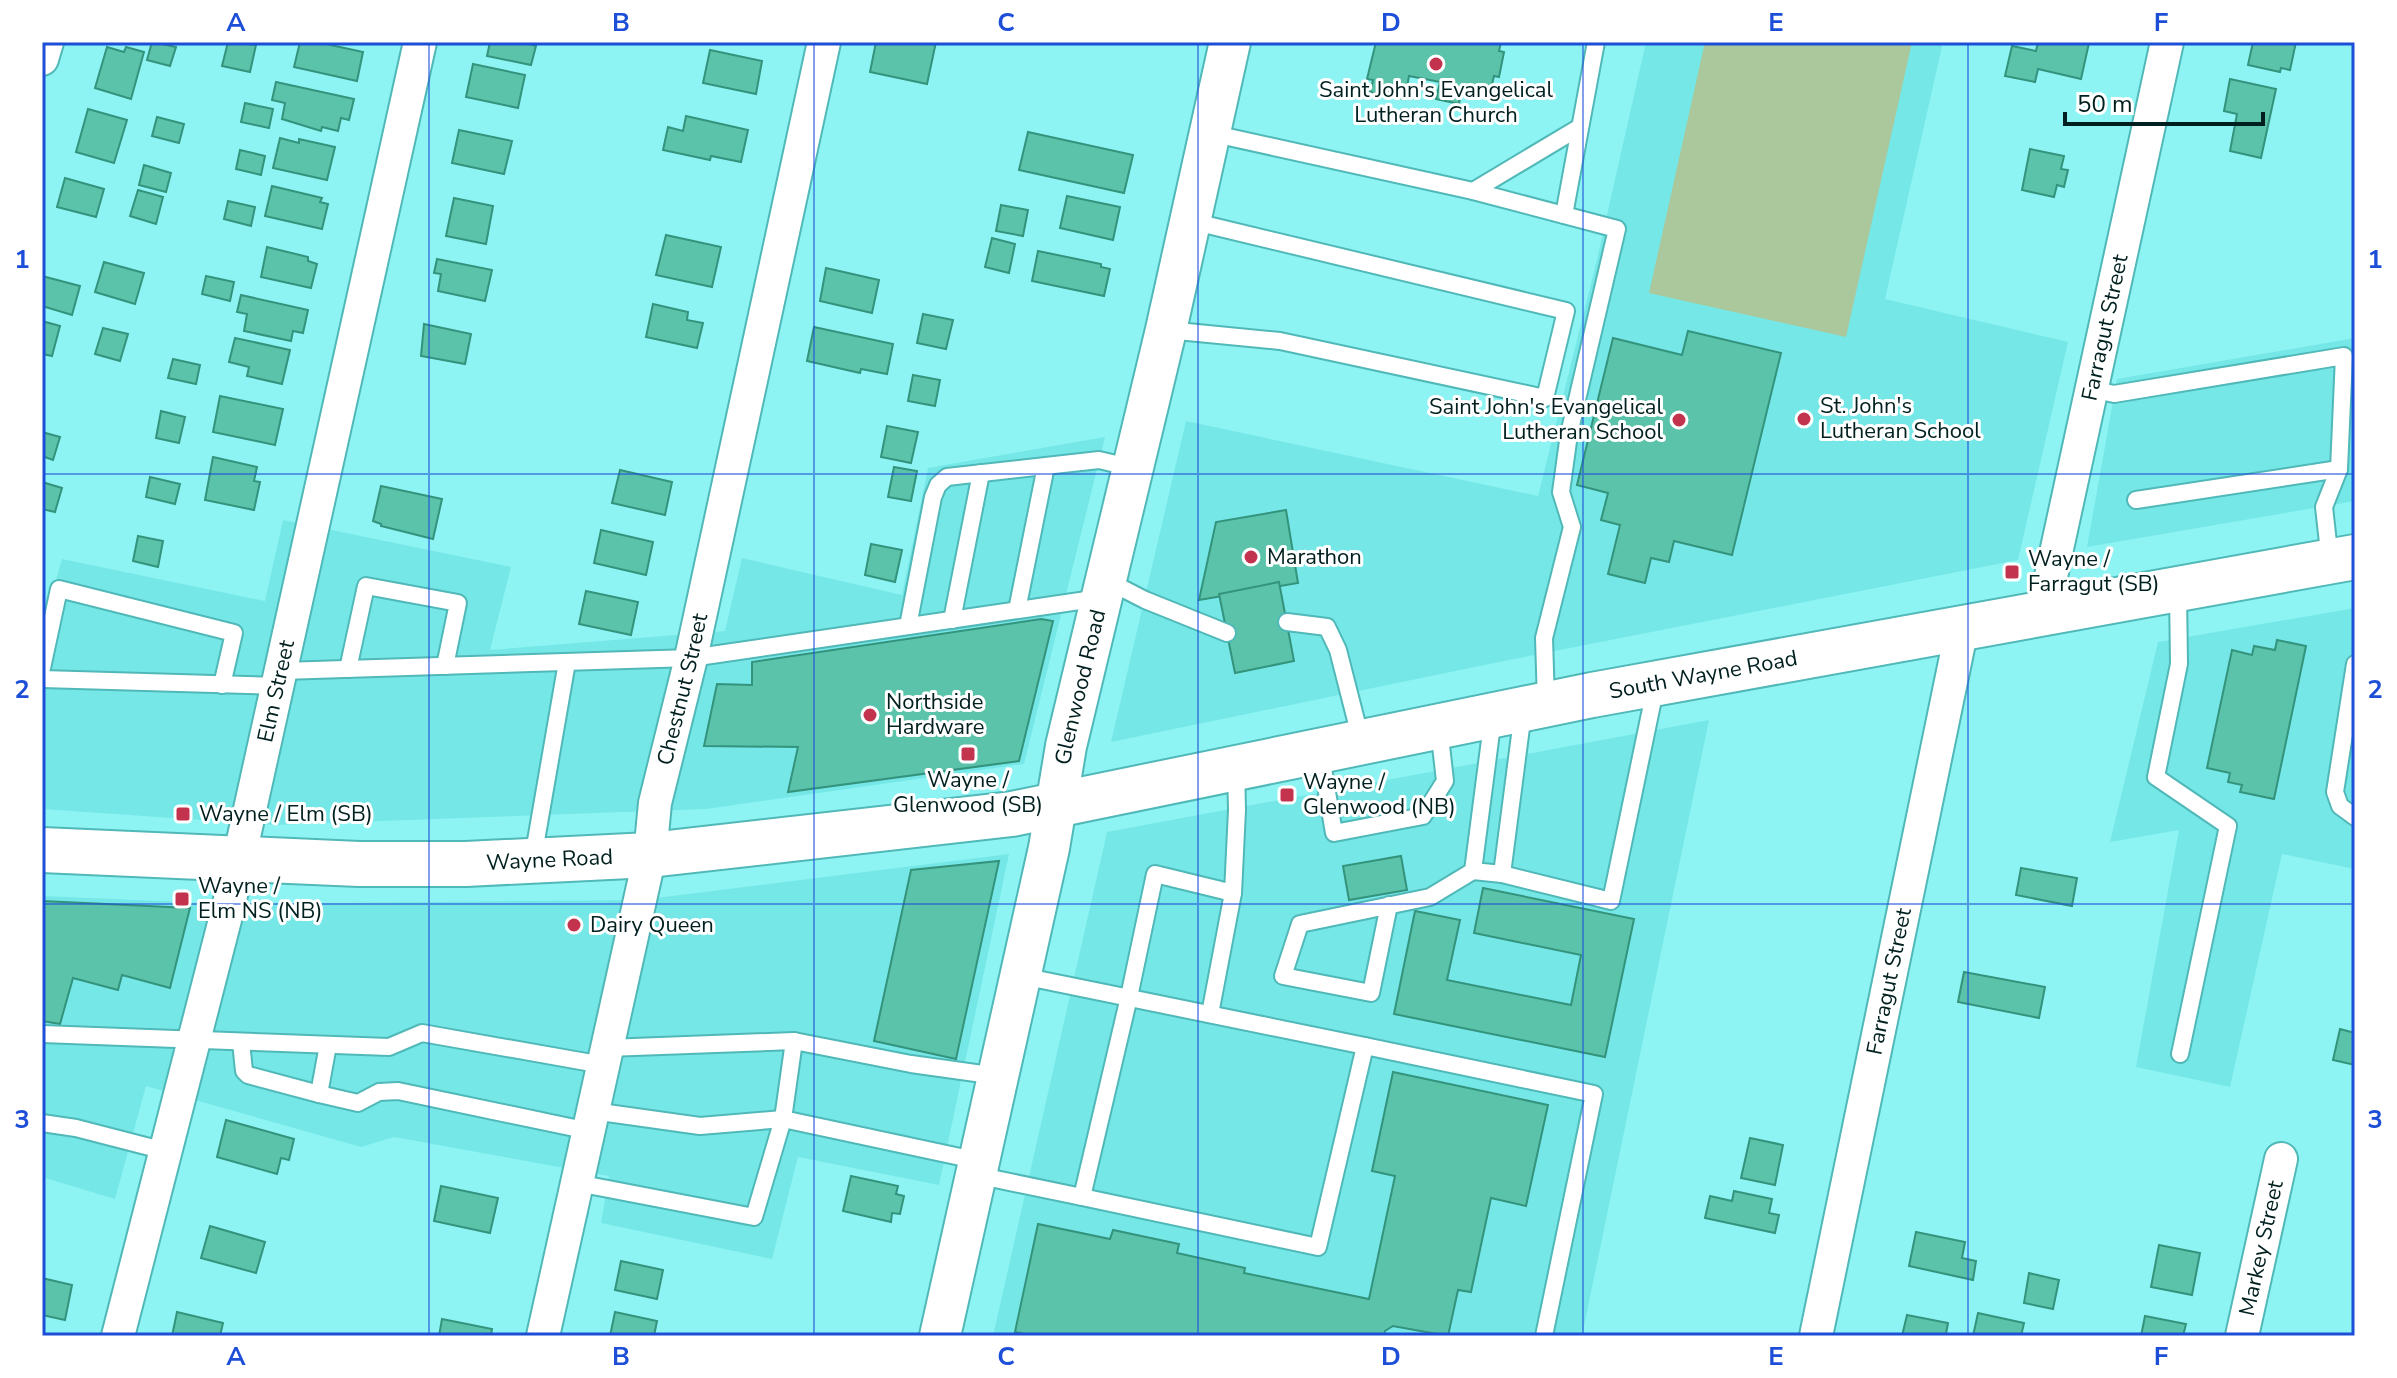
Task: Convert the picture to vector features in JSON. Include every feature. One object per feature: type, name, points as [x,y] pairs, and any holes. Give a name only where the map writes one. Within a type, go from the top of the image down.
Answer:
[{"type":"main road","name":"South Wayne Road","points":[[1055,806],[1656,684],[2349,560]]},
{"type":"main road","name":"Wayne Road","points":[[42,850],[359,864],[532,862],[650,855],[1012,814],[1055,806]]},
{"type":"street","points":[[42,59],[47,42]]},
{"type":"street","name":"Elm Street","points":[[118,1336],[239,859],[420,42]]},
{"type":"street","name":"Chestnut Street","points":[[543,1336],[650,855],[655,803],[691,658],[824,42]]},
{"type":"street","name":"Glenwood Road","points":[[944,1335],[1049,848],[1066,746],[1166,330],[1230,42]]},
{"type":"street","name":"Farragut Street","points":[[2043,613],[2167,42]]},
{"type":"street","name":"Farragut Street","points":[[1816,1336],[1962,628]]},
{"type":"street","name":"Markey Street","points":[[2242,1336],[2281,1159]]},
{"type":"lane","points":[[1564,215],[1596,42]]},
{"type":"lane","points":[[1473,191],[1580,127]]},
{"type":"lane","points":[[1210,133],[1473,191],[1617,229],[1569,434],[1561,492],[1572,527],[1544,638],[1473,871]]},
{"type":"lane","points":[[1166,330],[1280,341],[1545,398],[1566,311],[1191,221]]},
{"type":"lane","points":[[2091,389],[2114,394],[2344,356],[2339,469],[2324,507],[2349,560]]},
{"type":"lane","points":[[908,626],[933,497],[938,485],[947,477],[1099,460],[1133,468]]},
{"type":"lane","points":[[1017,610],[1046,466]]},
{"type":"lane","points":[[2136,500],[2339,469]]},
{"type":"lane","points":[[952,620],[981,473]]},
{"type":"lane","points":[[348,669],[366,586],[458,603],[445,666]]},
{"type":"lane","points":[[42,668],[59,589],[234,633],[222,685]]},
{"type":"lane","points":[[42,679],[222,685],[348,669],[691,658],[1017,610],[1104,589],[1145,600],[1227,633]]},
{"type":"lane","points":[[2178,589],[2179,664],[2156,777],[2228,826],[2180,1054]]},
{"type":"lane","points":[[1287,622],[1327,627],[1338,650],[1341,746],[1334,833],[1423,816],[1445,781],[1439,726]]},
{"type":"lane","points":[[532,862],[567,662]]},
{"type":"lane","points":[[2355,664],[2335,792],[2340,806],[2355,817]]},
{"type":"lane","points":[[1389,905],[1371,993],[1283,976],[1300,924],[1389,905],[1430,897],[1473,871],[1502,874],[1611,901],[1656,684]]},
{"type":"lane","points":[[1502,874],[1521,710]]},
{"type":"lane","points":[[1210,1014],[1233,893],[1236,767]]},
{"type":"lane","points":[[1082,1197],[1155,874],[1233,893]]},
{"type":"lane","points":[[1020,975],[1594,1094],[1544,1336]]},
{"type":"lane","points":[[42,1034],[389,1047],[422,1033],[605,1056],[794,1041],[998,1077]]},
{"type":"lane","points":[[577,1183],[754,1217],[783,1119],[794,1041]]},
{"type":"lane","points":[[241,1042],[244,1071],[248,1075],[358,1103],[379,1092],[398,1091],[591,1121],[700,1126],[783,1119],[1082,1197],[1318,1247],[1365,1046]]},
{"type":"lane","points":[[319,1094],[328,1045]]},
{"type":"lane","points":[[42,1123],[76,1128],[165,1151]]},
{"type":"shaded area","name":"St. John's Lutheran School","points":[[1646,42],[1943,42],[1885,299],[2068,342],[2018,560],[1111,742],[1186,421],[1538,496],[1596,264]]},
{"type":"shaded area","points":[[2355,338],[2355,501],[2087,547],[2117,379]]},
{"type":"shaded area","points":[[1105,437],[1024,764],[706,809],[275,825],[42,809],[42,629],[62,559],[265,601],[283,520],[511,567],[490,650],[725,631],[742,558],[902,595],[928,468]]},
{"type":"shaded area","points":[[2355,608],[2355,869],[2282,854],[2230,1087],[2136,1067],[2179,830],[2110,842],[2158,642]]},
{"type":"shaded area","points":[[1709,720],[1582,1336],[993,1336],[1107,832]]},
{"type":"shaded area","points":[[1009,854],[939,1185],[798,1157],[772,1259],[601,1223],[609,1176],[394,1137],[361,1147],[146,1086],[115,1199],[42,1177],[42,896],[229,904],[640,900]]},
{"type":"green space","points":[[1705,42],[1912,42],[1846,337],[1649,293]]},
{"type":"building","points":[[152,42],[176,47],[170,66],[147,60]]},
{"type":"building","points":[[228,42],[256,45],[250,72],[222,66]]},
{"type":"building","points":[[300,42],[317,42],[363,52],[357,81],[294,67]]},
{"type":"building","points":[[490,42],[525,42],[536,46],[531,65],[487,56]]},
{"type":"building","points":[[876,42],[936,42],[927,84],[870,72]]},
{"type":"building","name":"Saint John's Evangelical Lutheran Church","points":[[1376,42],[1501,42],[1499,51],[1504,52],[1499,77],[1494,76],[1490,93],[1462,87],[1459,104],[1436,99],[1440,82],[1409,76],[1405,99],[1370,92],[1373,80],[1367,79]]},
{"type":"building","points":[[2038,42],[2089,43],[2081,79],[2038,69],[2035,82],[2005,76],[2012,46],[2036,51]]},
{"type":"building","points":[[2253,42],[2296,42],[2290,70],[2281,68],[2280,72],[2248,65]]},
{"type":"building","points":[[107,47],[124,52],[126,47],[144,52],[131,99],[95,88]]},
{"type":"building","points":[[710,50],[762,61],[756,94],[703,83]]},
{"type":"building","points":[[473,64],[525,75],[518,108],[466,97]]},
{"type":"building","points":[[2230,79],[2276,89],[2261,158],[2230,151],[2237,114],[2224,111]]},
{"type":"building","points":[[276,82],[354,99],[349,120],[341,118],[338,131],[322,127],[321,131],[282,119],[285,103],[272,100]]},
{"type":"building","points":[[245,103],[273,109],[269,128],[241,122]]},
{"type":"building","points":[[88,109],[127,120],[114,163],[76,152]]},
{"type":"building","points":[[686,116],[748,130],[741,162],[711,156],[710,160],[663,150],[668,127],[683,131]]},
{"type":"building","points":[[157,117],[184,124],[179,143],[152,136]]},
{"type":"building","points":[[459,130],[512,141],[504,174],[452,163]]},
{"type":"building","points":[[1028,132],[1133,155],[1124,193],[1019,170]]},
{"type":"building","points":[[280,138],[335,147],[327,180],[273,168]]},
{"type":"building","points":[[2030,149],[2064,156],[2061,169],[2068,170],[2064,187],[2057,185],[2054,197],[2022,190]]},
{"type":"building","points":[[240,150],[265,156],[261,175],[236,169]]},
{"type":"building","points":[[144,165],[171,173],[166,192],[139,185]]},
{"type":"building","points":[[65,178],[104,189],[96,217],[57,207]]},
{"type":"building","points":[[272,186],[322,198],[320,202],[328,204],[322,229],[265,216]]},
{"type":"building","points":[[138,190],[163,197],[156,224],[130,216]]},
{"type":"building","points":[[1067,196],[1120,207],[1113,240],[1060,228]]},
{"type":"building","points":[[454,198],[493,206],[486,244],[446,236]]},
{"type":"building","points":[[228,201],[255,207],[251,226],[224,219]]},
{"type":"building","points":[[1001,205],[1028,210],[1023,236],[996,231]]},
{"type":"building","points":[[666,235],[721,247],[712,287],[656,275]]},
{"type":"building","points":[[992,238],[1015,244],[1009,273],[985,267]]},
{"type":"building","points":[[267,247],[308,257],[308,261],[317,264],[311,288],[261,277]]},
{"type":"building","points":[[1038,251],[1101,264],[1101,267],[1110,269],[1104,296],[1032,281]]},
{"type":"building","points":[[437,259],[492,270],[485,301],[438,291],[441,274],[434,273]]},
{"type":"building","points":[[104,262],[144,273],[135,304],[95,292]]},
{"type":"building","points":[[826,268],[879,280],[872,313],[820,301]]},
{"type":"building","points":[[42,276],[80,286],[72,315],[42,306]]},
{"type":"building","points":[[206,276],[234,282],[230,301],[202,294]]},
{"type":"building","points":[[241,295],[308,310],[303,333],[293,331],[291,341],[244,331],[247,314],[237,312]]},
{"type":"building","points":[[653,304],[688,312],[687,320],[703,323],[697,348],[646,337]]},
{"type":"building","points":[[923,314],[953,320],[946,349],[917,343]]},
{"type":"building","points":[[42,321],[60,326],[52,356],[42,354]]},
{"type":"building","points":[[424,324],[471,334],[465,364],[421,356]]},
{"type":"building","points":[[814,327],[893,344],[887,374],[861,369],[860,373],[807,361]]},
{"type":"building","points":[[103,328],[128,334],[120,361],[95,354]]},
{"type":"building","name":"Saint John's Evangelical Lutheran School","points":[[1688,331],[1781,353],[1732,555],[1674,541],[1669,562],[1651,558],[1645,583],[1608,574],[1620,525],[1601,520],[1608,493],[1577,485],[1613,338],[1682,355]]},
{"type":"building","points":[[235,338],[290,350],[282,384],[247,376],[249,367],[229,362]]},
{"type":"building","points":[[173,359],[200,365],[196,384],[168,378]]},
{"type":"building","points":[[913,375],[940,380],[935,406],[908,401]]},
{"type":"building","points":[[220,396],[283,409],[275,445],[213,432]]},
{"type":"building","points":[[161,411],[185,417],[179,443],[156,438]]},
{"type":"building","points":[[887,426],[918,432],[911,463],[881,457]]},
{"type":"building","points":[[42,432],[60,437],[53,460],[42,456]]},
{"type":"building","points":[[213,457],[257,467],[254,481],[260,482],[254,510],[205,500]]},
{"type":"building","points":[[894,467],[917,471],[911,501],[888,497]]},
{"type":"building","points":[[620,470],[672,482],[665,515],[612,503]]},
{"type":"building","points":[[150,477],[180,484],[175,504],[146,497]]},
{"type":"building","points":[[42,482],[62,488],[55,512],[42,509]]},
{"type":"building","points":[[381,486],[442,499],[433,539],[381,526],[373,521]]},
{"type":"building","points":[[1286,510],[1298,583],[1199,600],[1216,522]]},
{"type":"building","points":[[601,530],[653,542],[646,575],[594,563]]},
{"type":"building","points":[[138,536],[163,541],[158,567],[133,561]]},
{"type":"building","points":[[871,544],[902,550],[895,582],[865,575]]},
{"type":"building","points":[[1279,582],[1294,661],[1235,673],[1219,594]]},
{"type":"building","points":[[586,591],[638,602],[631,635],[579,624]]},
{"type":"building","name":"Northside Hardware","points":[[1041,619],[1053,621],[1019,761],[788,792],[798,747],[704,746],[717,684],[752,685],[752,662]]},
{"type":"building","points":[[2277,640],[2306,646],[2274,799],[2240,792],[2242,785],[2228,782],[2230,773],[2207,768],[2232,650],[2252,655],[2254,646],[2275,650]]},
{"type":"building","points":[[1401,856],[1407,890],[1349,900],[1343,866]]},
{"type":"building","points":[[999,861],[956,1059],[874,1041],[911,870]]},
{"type":"building","points":[[2021,868],[2077,878],[2072,906],[2016,895]]},
{"type":"building","points":[[1483,888],[1634,919],[1605,1057],[1394,1014],[1415,911],[1460,920],[1447,980],[1571,1005],[1581,955],[1474,933]]},
{"type":"building","points":[[42,901],[190,908],[170,988],[122,975],[118,990],[73,978],[60,1024],[42,1021]]},
{"type":"building","points":[[1964,972],[2045,987],[2039,1018],[1958,1002]]},
{"type":"building","points":[[2340,1029],[2355,1033],[2355,1065],[2333,1060]]},
{"type":"building","points":[[1393,1072],[1548,1105],[1526,1206],[1491,1198],[1471,1292],[1458,1290],[1448,1336],[1393,1326],[1385,1331],[1384,1336],[1036,1336],[1015,1332],[1038,1224],[1110,1239],[1113,1230],[1179,1244],[1177,1253],[1245,1268],[1244,1273],[1369,1299],[1395,1176],[1372,1171]]},
{"type":"building","points":[[226,1120],[294,1139],[289,1160],[281,1158],[277,1174],[217,1157]]},
{"type":"building","points":[[1750,1138],[1783,1145],[1775,1185],[1741,1178]]},
{"type":"building","points":[[851,1176],[898,1186],[896,1194],[904,1196],[900,1214],[892,1213],[891,1222],[843,1211]]},
{"type":"building","points":[[441,1186],[498,1198],[490,1233],[434,1221]]},
{"type":"building","points":[[1734,1191],[1772,1199],[1769,1213],[1779,1215],[1775,1233],[1705,1218],[1710,1196],[1732,1201]]},
{"type":"building","points":[[210,1226],[265,1242],[256,1273],[201,1258]]},
{"type":"building","points":[[1916,1232],[1965,1242],[1962,1258],[1976,1261],[1973,1280],[1909,1266]]},
{"type":"building","points":[[2159,1245],[2200,1253],[2192,1295],[2151,1287]]},
{"type":"building","points":[[621,1261],[663,1270],[657,1299],[615,1290]]},
{"type":"building","points":[[2029,1273],[2059,1280],[2053,1309],[2024,1303]]},
{"type":"building","points":[[42,1278],[72,1285],[65,1320],[42,1315]]},
{"type":"building","points":[[177,1312],[223,1323],[220,1336],[172,1336]]},
{"type":"building","points":[[615,1312],[657,1321],[654,1336],[610,1336]]},
{"type":"building","points":[[1978,1313],[2024,1323],[2021,1336],[1973,1336]]},
{"type":"building","points":[[1907,1315],[1948,1323],[1946,1334],[1956,1336],[1902,1336]]},
{"type":"building","points":[[2145,1316],[2186,1324],[2183,1336],[2141,1336]]},
{"type":"building","points":[[442,1319],[492,1329],[491,1336],[439,1336]]},
{"type":"place","name":"Saint John's Evangelical Lutheran Church","points":[[1436,64]]},
{"type":"place","name":"St. John's Lutheran School","points":[[1804,419]]},
{"type":"place","name":"Saint John's Evangelical Lutheran School","points":[[1679,420]]},
{"type":"place","name":"Marathon","points":[[1251,557]]},
{"type":"place","name":"Wayne / Farragut (SB)","points":[[2012,572]]},
{"type":"place","name":"Northside Hardware","points":[[870,715]]},
{"type":"place","name":"Wayne / Glenwood (SB)","points":[[968,754]]},
{"type":"place","name":"Wayne / Glenwood (NB)","points":[[1287,795]]},
{"type":"place","name":"Wayne / Elm (SB)","points":[[183,814]]},
{"type":"place","name":"Wayne / Elm NS (NB)","points":[[182,899]]},
{"type":"place","name":"Dairy Queen","points":[[574,925]]}]
